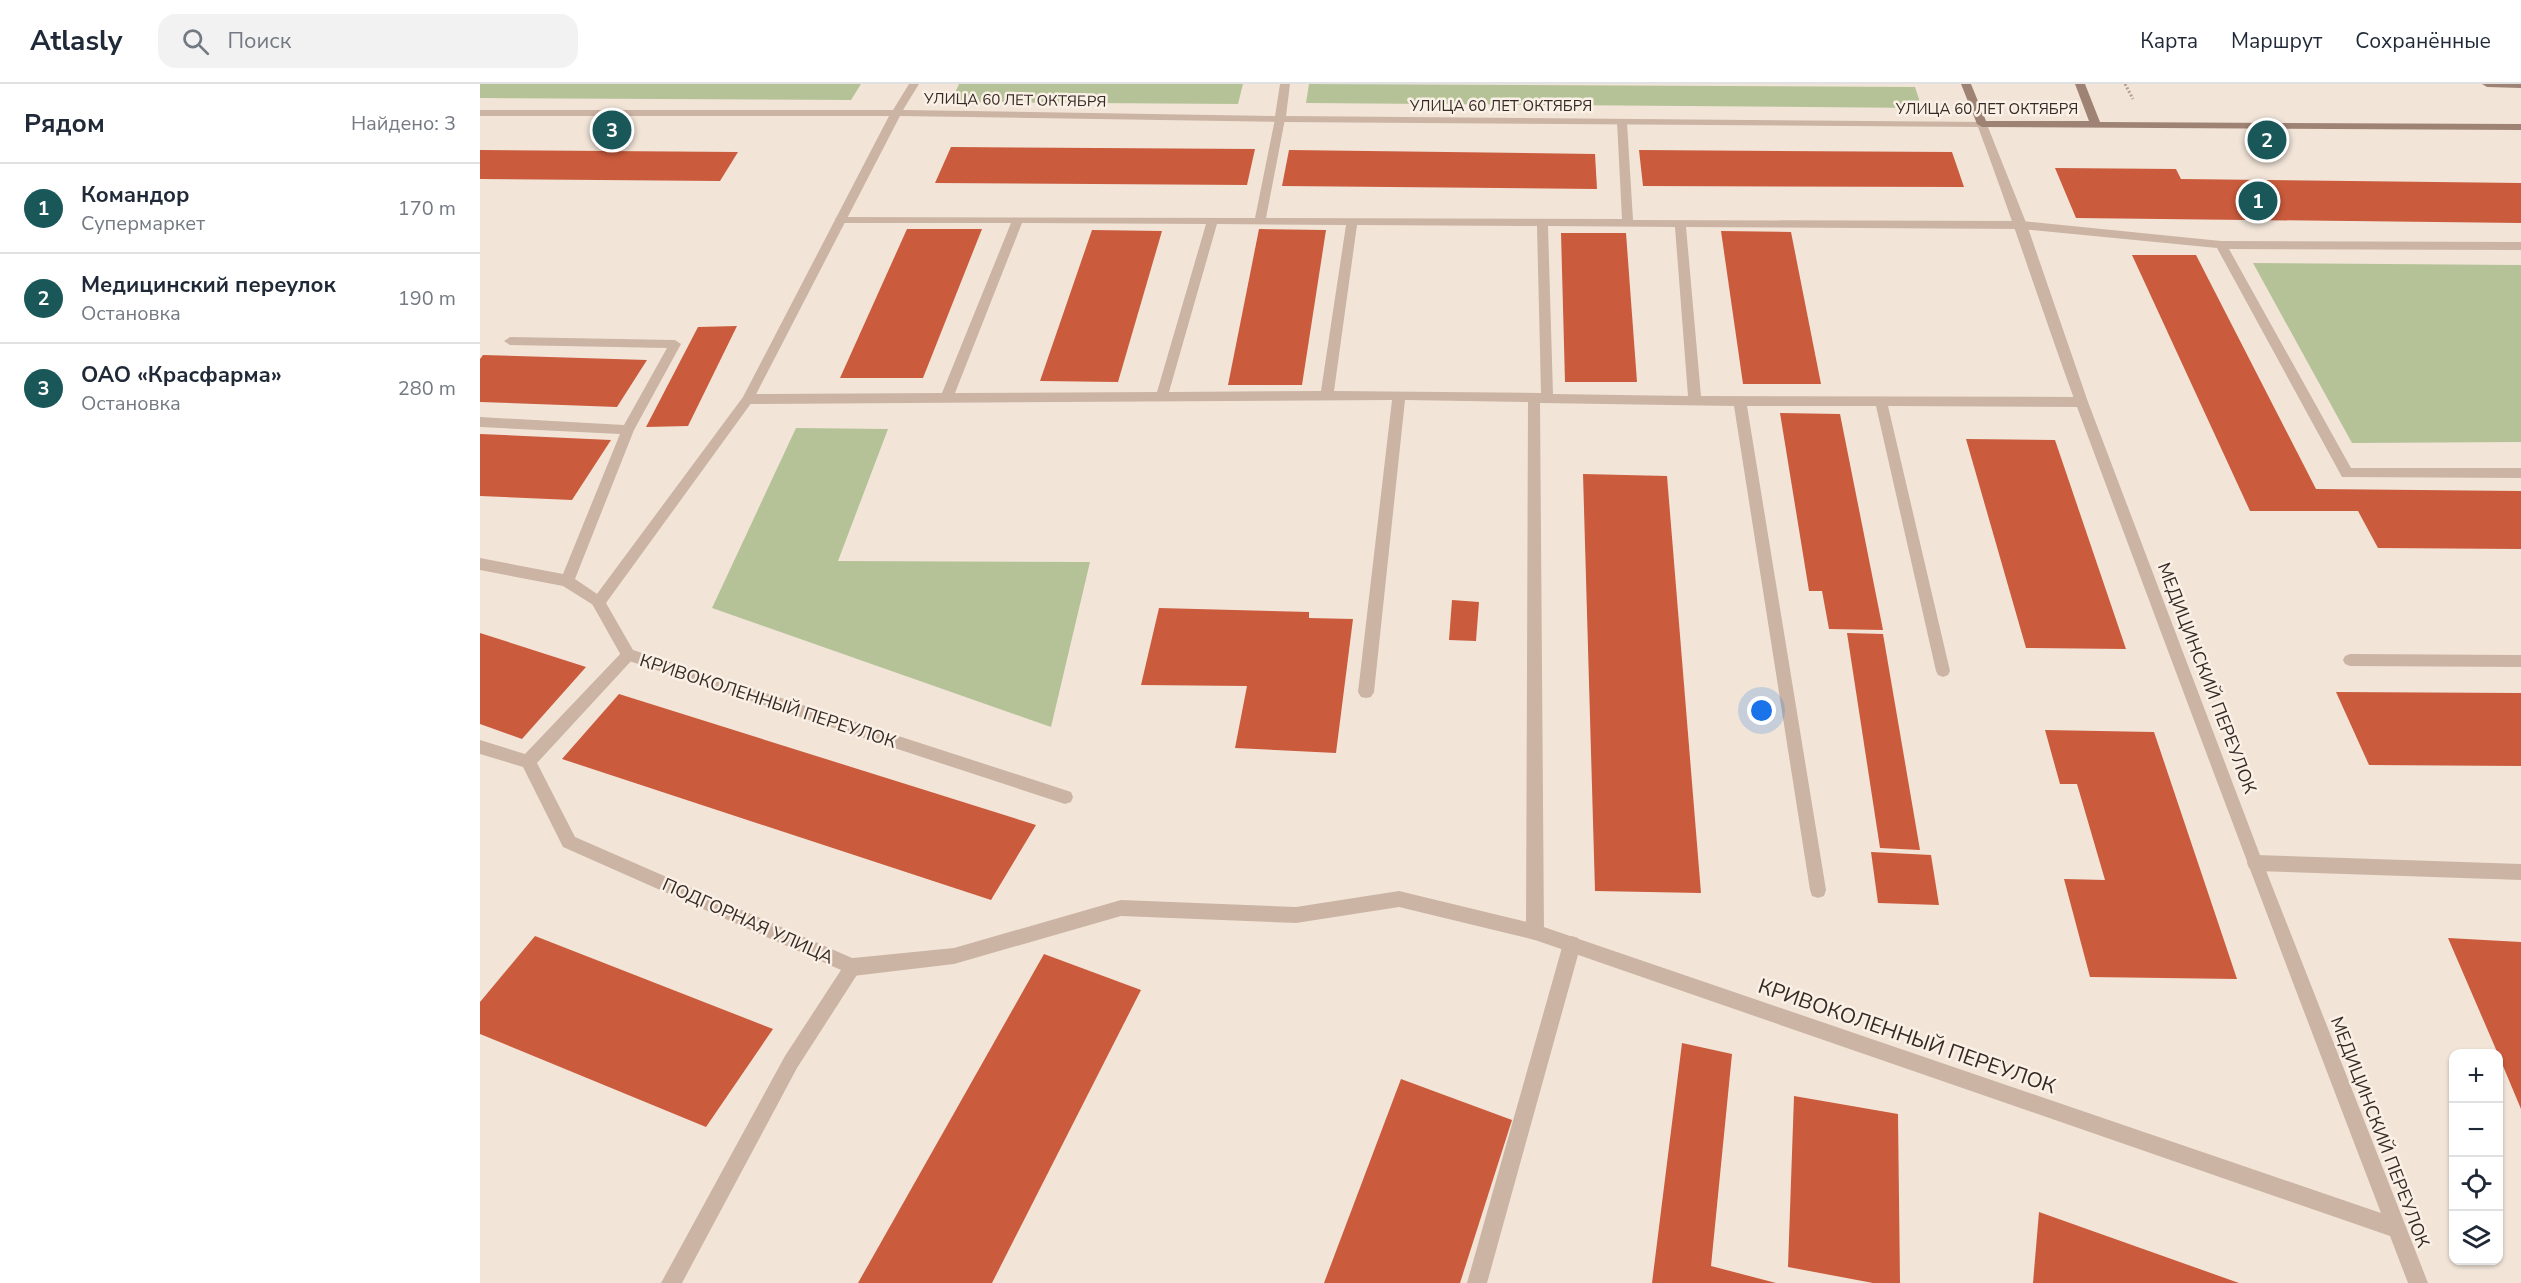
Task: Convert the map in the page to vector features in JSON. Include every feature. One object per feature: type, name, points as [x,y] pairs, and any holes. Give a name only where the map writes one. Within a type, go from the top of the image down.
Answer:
[{"type":"main road","name":"МЕДИЦИНСКИЙ ПЕРЕУЛОК","points":[[1966,84],[1982,124]]},
{"type":"main road","points":[[2080,84],[2096,125]]},
{"type":"main road","points":[[2487,84],[2521,85]]},
{"type":"main road","name":"УЛИЦА 60 ЛЕТ ОКТЯБРЯ","points":[[1982,124],[2520,129]]},
{"type":"street","points":[[480,564],[567,581],[598,603],[748,399],[896,113],[914,84]]},
{"type":"street","points":[[1260,220],[1285,84]]},
{"type":"street","name":"УЛИЦА 60 ЛЕТ ОКТЯБРЯ","points":[[480,112],[896,113],[1280,119],[1982,124]]},
{"type":"street","points":[[1622,122],[1628,222]]},
{"type":"street","name":"МЕДИЦИНСКИЙ ПЕРЕУЛОК","points":[[1982,124],[2021,225],[2082,402],[2255,862],[2418,1283]]},
{"type":"street","points":[[841,219],[2021,225],[2221,244],[2521,246]]},
{"type":"street","points":[[947,397],[1018,220]]},
{"type":"street","points":[[1162,395],[1213,220]]},
{"type":"street","points":[[1326,396],[1352,221]]},
{"type":"street","points":[[1535,932],[1542,222]]},
{"type":"street","points":[[1680,223],[1695,401]]},
{"type":"street","points":[[2221,244],[2347,473],[2521,473]]},
{"type":"street","points":[[510,341],[675,344],[628,430],[567,581]]},
{"type":"street","points":[[748,399],[1399,395],[1695,401],[2082,402]]},
{"type":"street","points":[[1366,692],[1399,395]]},
{"type":"street","points":[[1740,401],[1818,890]]},
{"type":"street","points":[[1881,402],[1943,671]]},
{"type":"street","points":[[480,422],[628,430]]},
{"type":"street","name":"КРИВОКОЛЕННЫЙ ПЕРЕУЛОК","points":[[598,603],[628,655],[1065,797]]},
{"type":"street","points":[[480,747],[528,762],[628,655]]},
{"type":"street","points":[[2350,660],[2521,661]]},
{"type":"street","name":"ПОДГОРНАЯ УЛИЦА","points":[[528,762],[568,842],[853,967],[791,1062],[671,1283]]},
{"type":"street","points":[[2255,862],[2521,872]]},
{"type":"street","name":"КРИВОКОЛЕННЫЙ ПЕРЕУЛОК","points":[[853,967],[954,956],[1121,908],[1296,915],[1399,899],[1535,932],[1572,944],[2396,1228]]},
{"type":"street","points":[[1477,1283],[1572,944]]},
{"type":"green space","points":[[480,84],[861,84],[851,100],[480,98]]},
{"type":"green space","points":[[959,84],[1243,84],[1238,104],[951,102]]},
{"type":"green space","points":[[1309,84],[1915,87],[1922,108],[1306,103]]},
{"type":"green space","points":[[2253,263],[2521,265],[2521,442],[2352,443]]},
{"type":"green space","points":[[796,428],[888,429],[838,561],[1090,562],[1051,727],[712,608]]},
{"type":"building","points":[[951,147],[1255,149],[1247,185],[935,183]]},
{"type":"building","points":[[480,150],[738,152],[720,181],[480,179]]},
{"type":"building","points":[[1289,150],[1595,154],[1597,189],[1282,186]]},
{"type":"building","points":[[1639,150],[1952,152],[1964,187],[1643,186]]},
{"type":"building","points":[[2055,168],[2176,169],[2181,179],[2521,183],[2521,223],[2076,218]]},
{"type":"building","points":[[907,229],[982,229],[923,378],[840,378]]},
{"type":"building","points":[[1259,229],[1326,230],[1302,385],[1228,385]]},
{"type":"building","points":[[1092,230],[1162,231],[1118,382],[1040,381]]},
{"type":"building","points":[[1721,231],[1791,232],[1821,384],[1743,384]]},
{"type":"building","points":[[1561,233],[1626,233],[1637,382],[1565,382]]},
{"type":"building","points":[[2132,255],[2196,255],[2316,489],[2521,491],[2521,549],[2378,548],[2358,511],[2250,511]]},
{"type":"building","points":[[737,326],[688,426],[646,427],[698,327]]},
{"type":"building","points":[[483,355],[647,360],[617,407],[480,402],[480,359]]},
{"type":"building","points":[[1780,413],[1840,414],[1883,630],[1829,629],[1822,591],[1809,591]]},
{"type":"building","points":[[480,434],[611,440],[572,500],[480,496]]},
{"type":"building","points":[[1966,439],[2055,440],[2126,649],[2026,648]]},
{"type":"building","points":[[1583,474],[1667,476],[1701,893],[1595,891]]},
{"type":"building","points":[[1452,600],[1479,602],[1476,641],[1449,640]]},
{"type":"building","points":[[1159,608],[1309,612],[1309,618],[1353,619],[1336,753],[1235,748],[1247,686],[1141,685]]},
{"type":"building","points":[[480,633],[586,667],[522,739],[480,724]]},
{"type":"building","points":[[1847,633],[1883,634],[1920,850],[1880,848]]},
{"type":"building","points":[[2336,692],[2521,693],[2521,766],[2369,765]]},
{"type":"building","points":[[619,694],[1036,825],[991,900],[562,759]]},
{"type":"building","points":[[2045,730],[2154,732],[2237,979],[2090,977],[2064,879],[2105,880],[2077,784],[2060,784]]},
{"type":"building","points":[[1871,852],[1931,855],[1939,905],[1878,903]]},
{"type":"building","points":[[535,936],[773,1029],[706,1127],[480,1034],[480,1002]]},
{"type":"building","points":[[2448,938],[2521,942],[2521,1109],[2503,1066],[2503,1049],[2496,1049]]},
{"type":"building","points":[[1044,954],[1141,990],[992,1283],[858,1283]]},
{"type":"building","points":[[1682,1043],[1732,1054],[1711,1266],[1776,1283],[1652,1283]]},
{"type":"building","points":[[1401,1079],[1512,1120],[1460,1283],[1324,1283]]},
{"type":"building","points":[[1794,1096],[1898,1114],[1900,1283],[1873,1283],[1788,1267]]},
{"type":"building","points":[[2039,1212],[2239,1283],[2033,1283]]},
{"type":"place","name":"ОАО «Красфарма»","points":[[612,130]]},
{"type":"place","name":"Медицинский переулок","points":[[2267,140]]},
{"type":"place","name":"Командор","points":[[2258,201]]}]
